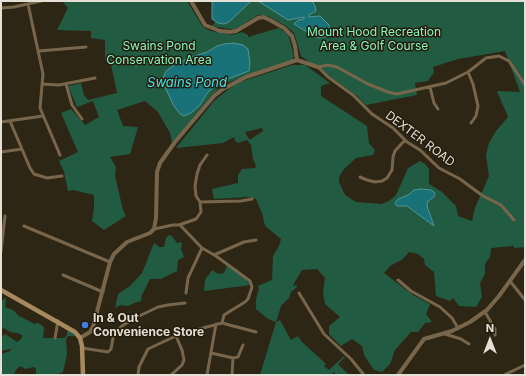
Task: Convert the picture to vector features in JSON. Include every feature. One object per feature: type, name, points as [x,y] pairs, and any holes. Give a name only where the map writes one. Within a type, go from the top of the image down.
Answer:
[{"type":"main road","points":[[1,290],[72,329],[80,338],[83,375]]},
{"type":"street","points":[[1,8],[41,1]]},
{"type":"street","points":[[190,1],[205,25],[220,30],[230,32],[236,31],[258,18],[270,20],[284,28],[292,36],[297,60]]},
{"type":"street","points":[[28,4],[43,74],[40,106],[42,116],[60,155]]},
{"type":"street","points":[[38,51],[86,47]]},
{"type":"street","points":[[154,229],[156,218],[156,179],[159,165],[175,142],[214,96],[223,88],[237,81],[297,60],[318,67],[328,65],[337,66],[361,80],[390,93],[403,93],[448,82],[468,72],[486,58],[502,57],[509,61],[525,85]]},
{"type":"street","name":"DEXTER ROAD","points":[[318,67],[332,80],[353,95],[369,111],[420,150],[439,168],[460,179],[483,196],[501,205],[514,220]]},
{"type":"street","points":[[468,72],[473,83],[478,106],[476,116],[471,123]]},
{"type":"street","points":[[42,84],[66,84],[95,78]]},
{"type":"street","points":[[66,84],[72,105],[82,119]]},
{"type":"street","points":[[430,87],[434,103],[438,109]]},
{"type":"street","points":[[1,122],[42,116]]},
{"type":"street","points":[[10,121],[30,168],[36,175],[50,178],[62,176]]},
{"type":"street","points":[[360,177],[375,182],[382,181],[387,178],[392,170],[395,151],[405,140]]},
{"type":"street","points":[[1,152],[22,149]]},
{"type":"street","points":[[80,338],[88,333],[92,328],[110,262],[114,254],[124,243],[133,238],[150,233],[154,229],[191,222],[199,217],[201,212],[200,202],[195,193],[197,174],[200,165],[207,155]]},
{"type":"street","points":[[200,202],[241,201],[252,199]]},
{"type":"street","points":[[1,251],[5,216]]},
{"type":"street","points":[[179,225],[202,248],[247,278],[252,284],[247,300],[224,315],[222,323]]},
{"type":"street","points":[[24,226],[110,262]]},
{"type":"street","points":[[214,255],[244,242],[256,240]]},
{"type":"street","points":[[186,292],[187,280],[202,248]]},
{"type":"street","points":[[398,375],[424,339],[445,334],[485,312],[499,296],[525,260]]},
{"type":"street","points":[[63,275],[103,292]]},
{"type":"street","points":[[398,280],[411,291],[440,307],[452,318],[458,328]]},
{"type":"street","points":[[510,281],[525,300]]},
{"type":"street","points":[[300,293],[324,334],[351,359],[364,375]]},
{"type":"street","points":[[82,348],[103,352],[110,350],[115,333],[133,319],[158,307],[185,303]]},
{"type":"street","points":[[485,312],[495,329],[495,335]]},
{"type":"street","points":[[55,338],[58,321]]},
{"type":"street","points":[[138,375],[139,367],[148,349],[176,336],[222,323],[256,332]]},
{"type":"street","points":[[207,375],[216,324]]},
{"type":"street","points":[[445,334],[461,339],[469,344]]},
{"type":"street","points":[[171,375],[182,365],[184,360],[182,350],[176,336]]},
{"type":"street","points":[[211,353],[234,358],[238,357],[243,346]]},
{"type":"street","points":[[232,375],[234,358]]},
{"type":"street","points":[[504,375],[525,365]]},
{"type":"street","points":[[515,369],[517,375]]},
{"type":"green space","name":"Swains Pond Conservation Area","points":[[62,1],[187,1],[203,27],[211,31],[232,35],[242,32],[248,35],[248,37],[279,28],[289,37],[294,57],[292,60],[223,85],[212,95],[172,143],[170,133],[158,112],[145,101],[117,110],[123,126],[138,127],[130,154],[110,157],[116,167],[115,176],[123,210],[126,216],[104,230],[92,221],[94,195],[73,190],[68,191],[64,172],[59,161],[78,152],[61,113],[71,109],[85,125],[99,117],[93,101],[77,107],[68,86],[81,83],[84,95],[88,100],[117,93],[110,60],[105,61],[105,40],[91,38],[91,31],[57,30],[68,8]]},
{"type":"green space","name":"Mount Hood Recreation Area & Golf Course","points":[[213,1],[525,1],[525,247],[514,248],[514,246],[491,248],[490,257],[485,264],[485,274],[480,283],[482,297],[476,307],[459,306],[453,298],[450,301],[436,296],[434,272],[425,265],[424,259],[418,254],[409,252],[403,259],[390,266],[384,273],[413,295],[430,304],[426,314],[432,322],[425,323],[418,332],[411,332],[395,350],[390,364],[382,372],[374,370],[364,355],[362,346],[352,339],[341,346],[329,334],[329,326],[340,317],[325,304],[323,293],[325,278],[317,269],[302,270],[293,285],[297,285],[297,287],[291,292],[289,298],[281,306],[276,322],[268,319],[256,309],[256,299],[259,289],[258,286],[272,280],[273,256],[281,239],[265,226],[262,213],[256,199],[248,197],[214,199],[212,189],[238,183],[238,175],[242,169],[255,168],[256,166],[253,159],[251,145],[247,140],[238,143],[235,141],[234,137],[223,143],[176,148],[214,101],[230,88],[240,82],[292,65],[305,65],[330,83],[321,86],[321,96],[367,126],[369,143],[375,150],[373,155],[356,158],[344,169],[339,177],[339,182],[345,195],[356,202],[381,204],[389,201],[396,195],[408,168],[420,161],[429,169],[429,184],[442,192],[456,206],[458,216],[472,221],[475,208],[489,176],[486,155],[489,143],[496,131],[508,117],[497,91],[520,92],[505,51],[458,59],[433,67],[434,72],[428,81],[415,83],[417,95],[366,105],[356,95],[301,56],[294,33],[286,26],[270,17],[258,15],[235,29],[229,29],[212,26],[215,22],[212,17]],"holes":[[[262,128],[263,131],[251,139],[249,139],[245,132]]]},
{"type":"green space","points":[[169,235],[172,236],[177,243],[181,242],[182,244],[181,249],[184,257],[178,260],[177,271],[161,279],[150,279],[142,295],[141,301],[128,306],[121,305],[115,308],[118,294],[130,286],[142,273],[154,243],[159,247],[164,247],[166,238]]},
{"type":"green space","points":[[227,266],[241,275],[251,285],[204,291],[205,280],[212,270],[218,274],[224,273]]},
{"type":"green space","points":[[5,298],[5,307],[13,310],[19,316],[34,324],[38,323],[43,326],[43,338],[64,338],[67,335],[67,329],[75,335],[68,336],[66,340],[67,354],[63,372],[56,375],[36,375],[36,368],[33,367],[26,369],[20,366],[14,375],[1,375],[1,354],[10,351],[11,349],[1,351],[1,337],[5,334],[17,342],[22,338],[22,335],[10,332],[4,328],[1,329],[1,302]]},
{"type":"green space","points":[[280,320],[291,340],[298,336],[302,342],[326,364],[324,366],[329,370],[344,356],[345,357],[338,364],[348,374],[335,375],[335,372],[329,375],[260,375],[276,322]]},
{"type":"water","points":[[212,1],[253,1],[250,2],[229,22],[224,24],[218,23],[212,19]]},
{"type":"water","points":[[258,1],[312,1],[316,11],[309,15],[309,17],[320,16],[329,25],[331,35],[320,38],[315,37],[294,24],[298,20],[304,19],[304,17],[288,20]]},
{"type":"water","name":"Swains Pond","points":[[233,43],[243,45],[248,49],[250,63],[249,71],[223,81],[208,92],[200,105],[191,113],[184,116],[180,114],[174,106],[162,81],[166,71],[176,64],[207,52],[217,46]]},
{"type":"water","points":[[414,190],[431,190],[435,193],[434,197],[428,201],[427,206],[434,226],[407,206],[397,206],[395,203],[398,199],[408,195]]},
{"type":"place","name":"In & Out Convenience Store","points":[[85,325]]}]
